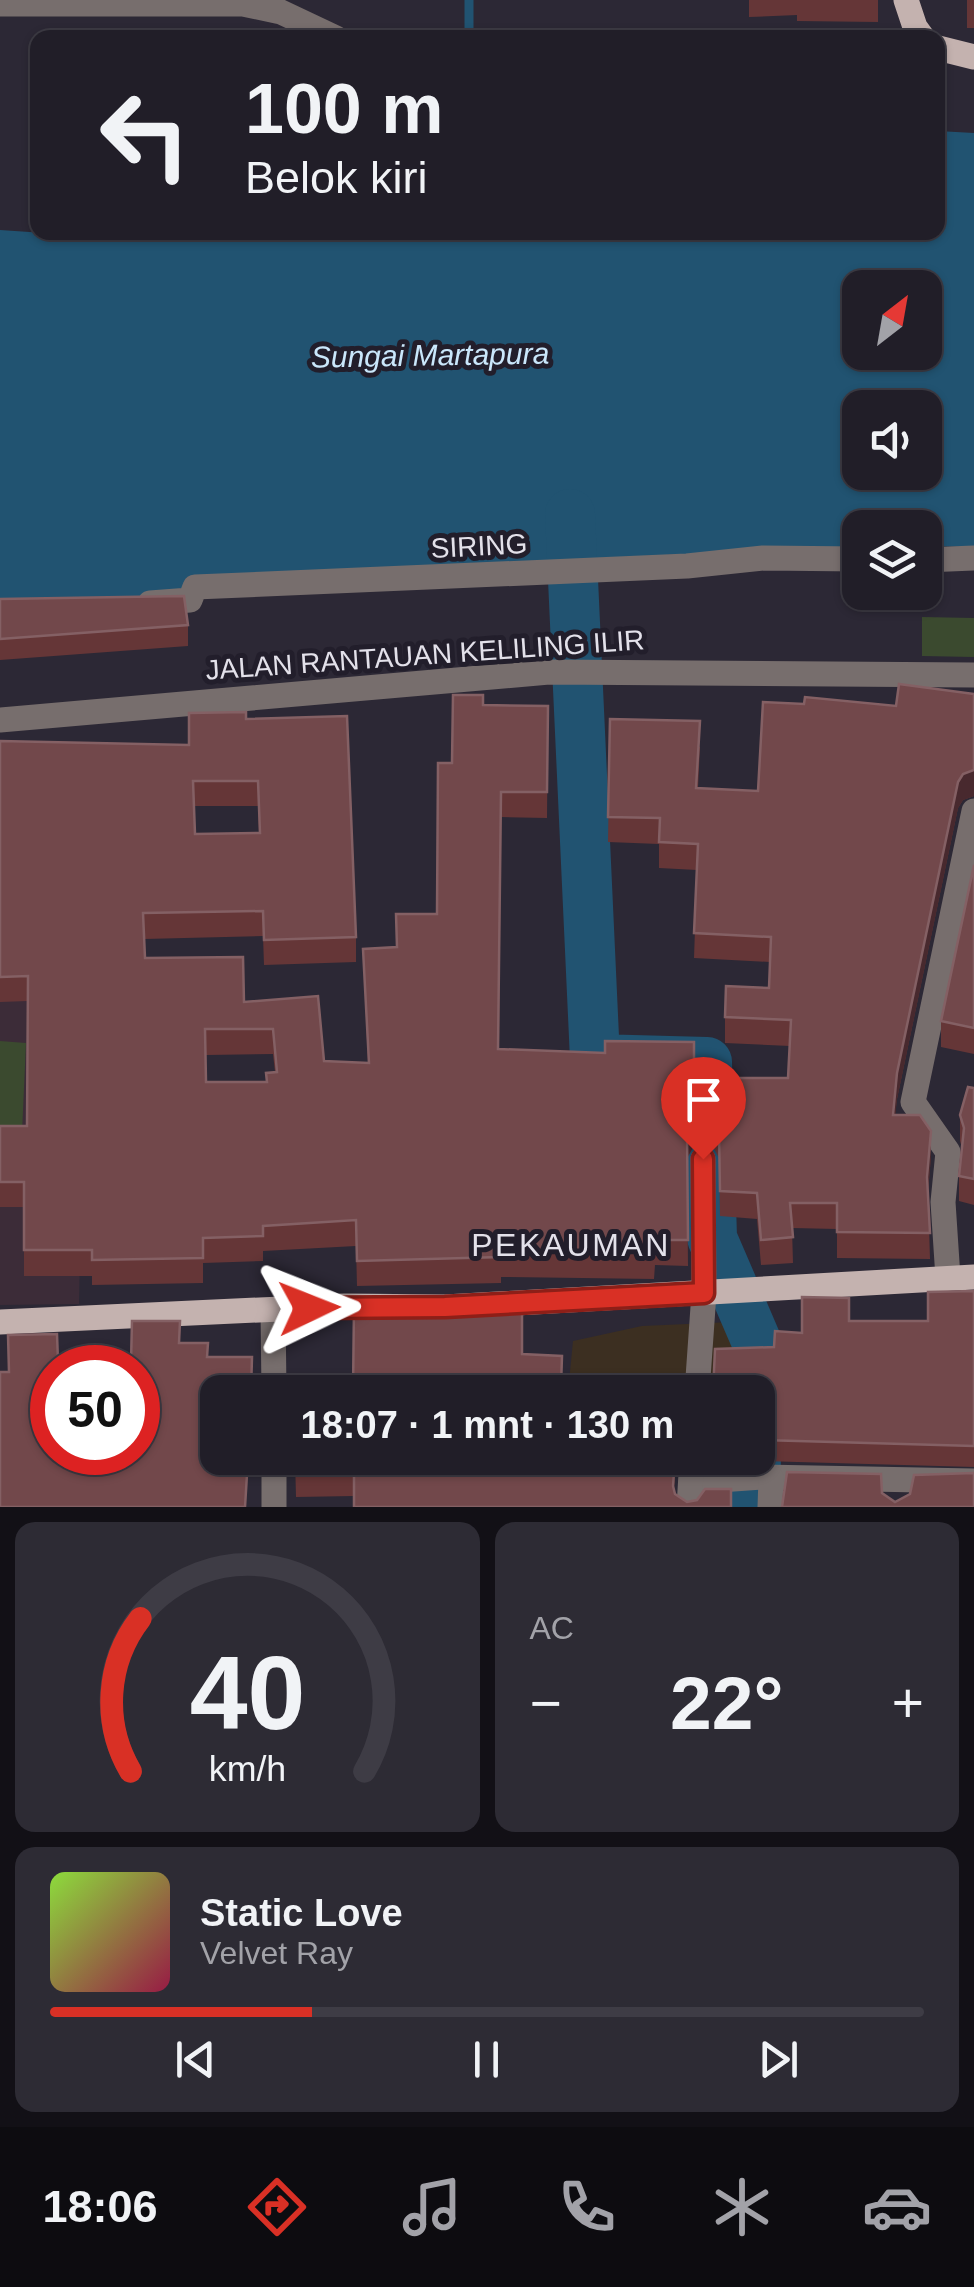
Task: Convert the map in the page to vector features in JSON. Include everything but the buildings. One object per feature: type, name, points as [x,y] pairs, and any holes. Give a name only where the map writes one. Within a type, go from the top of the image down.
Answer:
[{"type":"main road","points":[[906,0],[916,30]]},
{"type":"main road","points":[[945,50],[974,57]]},
{"type":"main road","points":[[0,1322],[445,1307],[974,1277]]},
{"type":"street","points":[[0,4],[243,4],[281,12],[319,30]]},
{"type":"street","name":"SIRING","points":[[125,604],[190,600],[195,587],[559,572],[764,558],[842,559]]},
{"type":"street","points":[[942,559],[974,558]]},
{"type":"street","name":"JALAN RANTAUAN KELILING ILIR","points":[[0,720],[549,672],[974,675]]},
{"type":"street","points":[[948,1278],[943,1202],[948,1152],[913,1102],[974,811]]},
{"type":"street","points":[[699,1375],[711,1292],[703,1159]]},
{"type":"street","points":[[274,1310],[274,1375]]},
{"type":"street","points":[[274,1475],[274,1507]]},
{"type":"street","points":[[766,1478],[770,1507]]},
{"type":"street","points":[[691,1482],[766,1478],[974,1481]]},
{"type":"street","points":[[896,1507],[899,1479]]},
{"type":"shaded area","points":[[0,893],[87,894],[79,1304],[0,1305]]},
{"type":"shaded area","points":[[732,1322],[752,1351],[750,1375],[570,1375],[573,1341],[642,1326]]},
{"type":"green space","points":[[922,617],[974,618],[974,657],[922,656]]},
{"type":"green space","points":[[0,1041],[26,1043],[22,1133],[0,1132]]},
{"type":"water","name":"Sungai Martapura","points":[[945,131],[974,133],[974,547],[942,546],[942,510],[842,510],[842,547],[187,577],[186,594],[0,607],[0,230],[30,232],[30,240],[945,240]]},
{"type":"waterway","points":[[469,0],[469,30]]},
{"type":"waterway","points":[[570,514],[595,1059],[707,1062],[712,1238],[761,1352],[760,1375]]},
{"type":"waterway","points":[[754,1507],[755,1475]]},
{"type":"district","name":"PEKAUMAN","points":[[571,1245]]},
{"type":"route","points":[[309,1308],[445,1307],[704,1293],[703,1159]]}]
